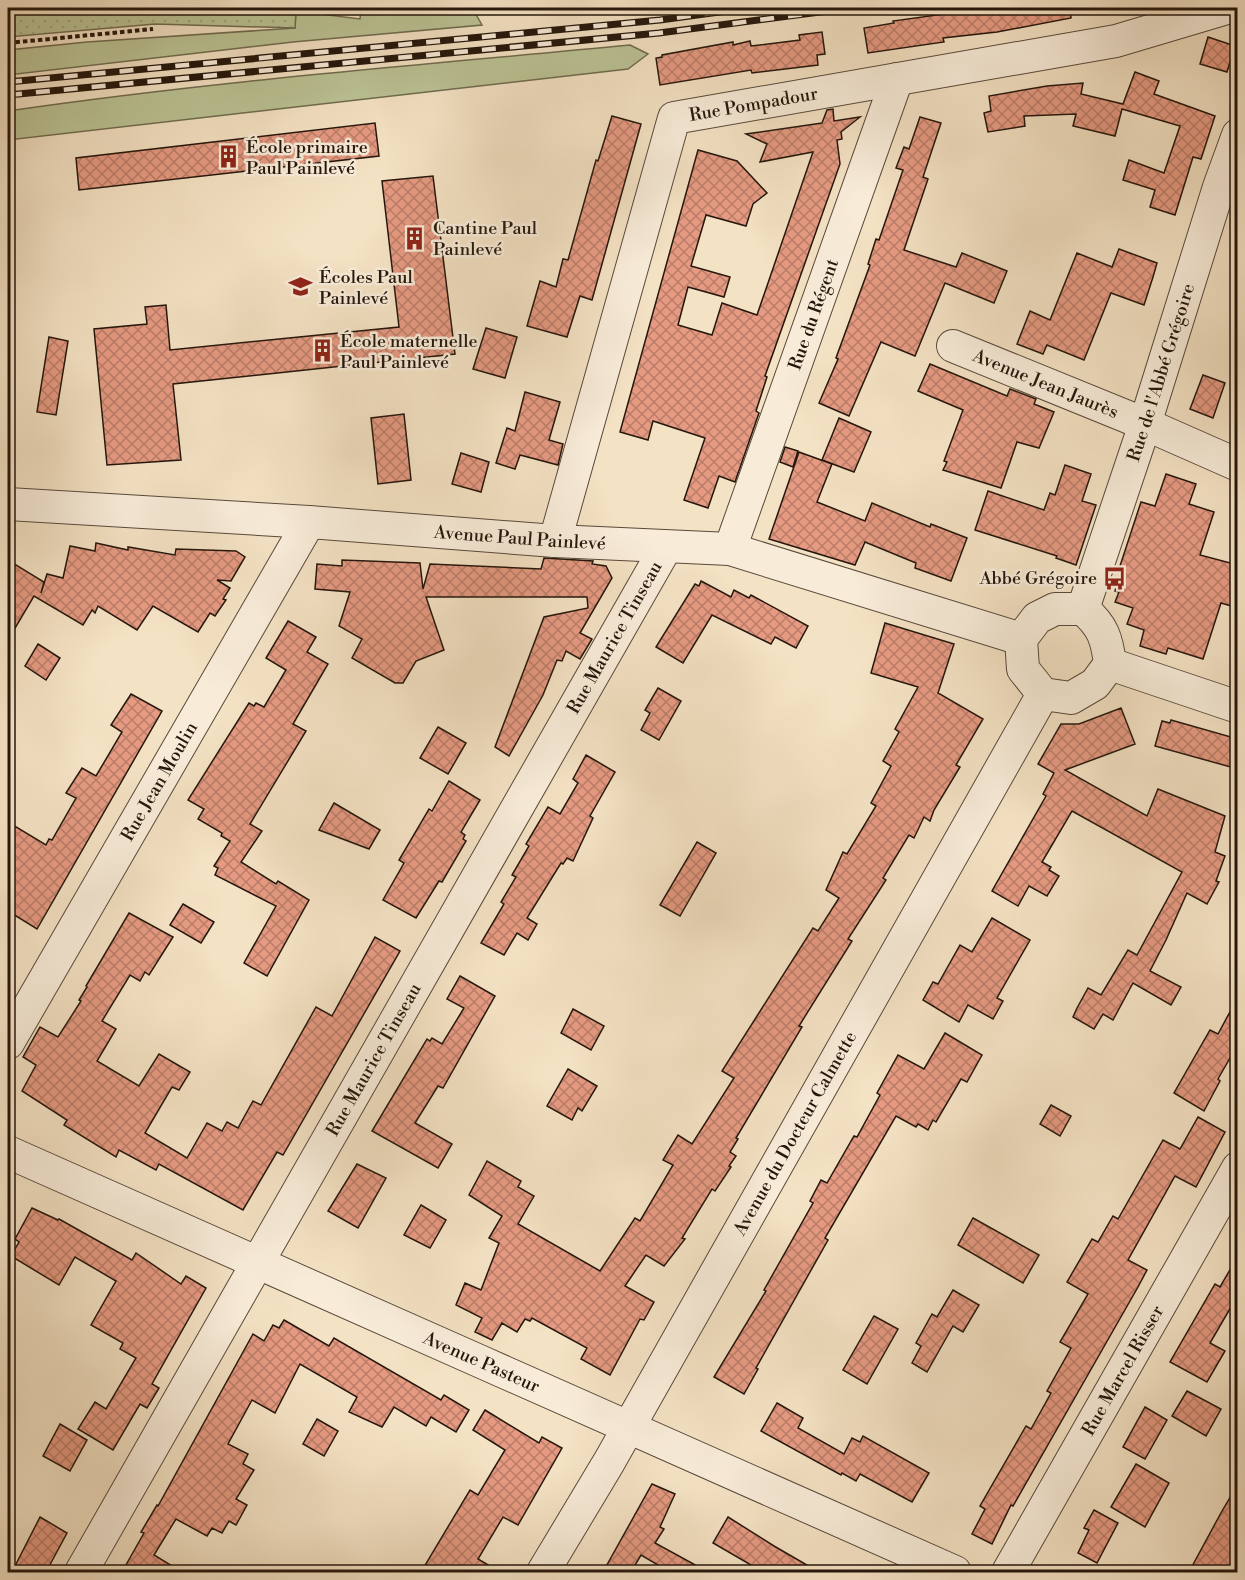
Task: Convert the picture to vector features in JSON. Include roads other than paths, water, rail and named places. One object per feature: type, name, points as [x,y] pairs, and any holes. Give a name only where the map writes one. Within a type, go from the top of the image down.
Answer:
[{"type":"street","name":"Rue Pompadour","points":[[555,541],[674,118],[1116,41],[1227,8]]},
{"type":"street","name":"Rue du Régent","points":[[730,549],[897,79]]},
{"type":"street","name":"Rue de l'Abbé Grégoire","points":[[1083,609],[1145,424],[1219,187],[1238,135]]},
{"type":"street","name":"Avenue Jean Jaurès","points":[[953,346],[1145,424],[1238,465]]},
{"type":"street","name":"Avenue Paul Painlevé","points":[[8,504],[309,522],[666,548],[730,549],[1021,639]]},
{"type":"street","name":"Rue Jean Moulin","points":[[8,1043],[309,522]]},
{"type":"street","name":"Rue Maurice Tinseau","points":[[81,1572],[666,548]]},
{"type":"street","points":[[1055,609],[1083,609],[1096,621],[1107,642],[1110,664],[1095,684],[1071,698],[1043,694],[1023,669],[1021,639],[1037,618],[1055,609]]},
{"type":"street","points":[[1110,664],[1238,707]]},
{"type":"street","name":"Avenue du Docteur Calmette","points":[[543,1572],[629,1426],[1043,694]]},
{"type":"street","name":"Avenue Pasteur","points":[[8,1152],[256,1264],[629,1426],[955,1572]]},
{"type":"street","name":"Rue Marcel Risser","points":[[1008,1572],[1238,1168]]},
{"type":"railway","points":[[8,82],[660,20],[749,8]]},
{"type":"railway","points":[[8,95],[659,33],[851,8]]},
{"type":"place","name":"École primaire Paul Painlevé","points":[[228,157]]},
{"type":"place","name":"Cantine Paul Painlevé","points":[[415,238]]},
{"type":"place","name":"Écoles Paul Painlevé","points":[[301,287]]},
{"type":"place","name":"École maternelle Paul Painlevé","points":[[322,351]]},
{"type":"place","name":"Abbé Grégoire","points":[[1115,578]]}]
